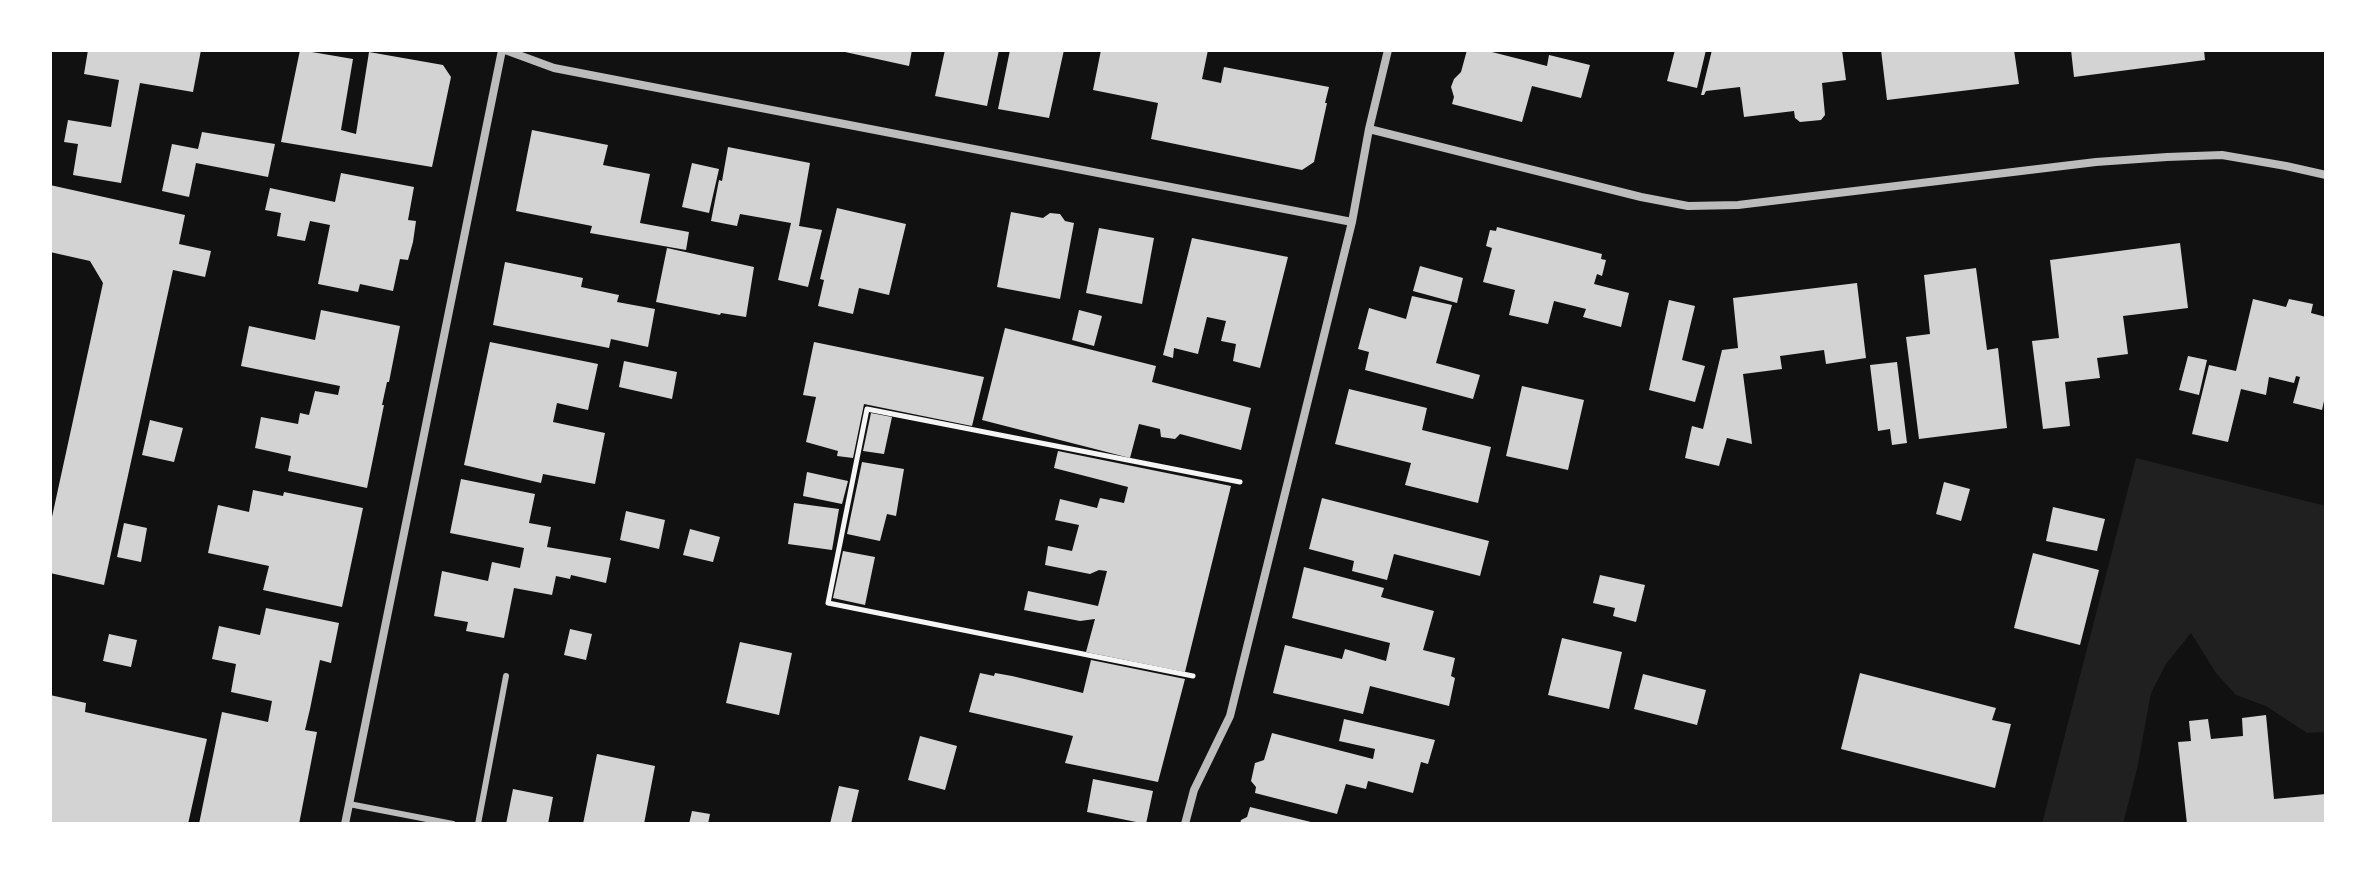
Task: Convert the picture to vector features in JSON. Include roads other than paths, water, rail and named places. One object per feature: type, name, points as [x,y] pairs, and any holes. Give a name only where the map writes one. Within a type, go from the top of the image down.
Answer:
[{"type":"street","points":[[345,824],[504,50],[554,68],[1352,222]]},
{"type":"street","points":[[1185,824],[1194,790],[1230,716],[1352,222],[1369,129],[1388,50]]},
{"type":"street","points":[[1369,129],[1688,206],[1738,205],[2096,162],[2167,157],[2222,155],[2326,175]]},
{"type":"lane","points":[[478,824],[506,676]]},
{"type":"lane","points":[[349,804],[453,824]]}]
